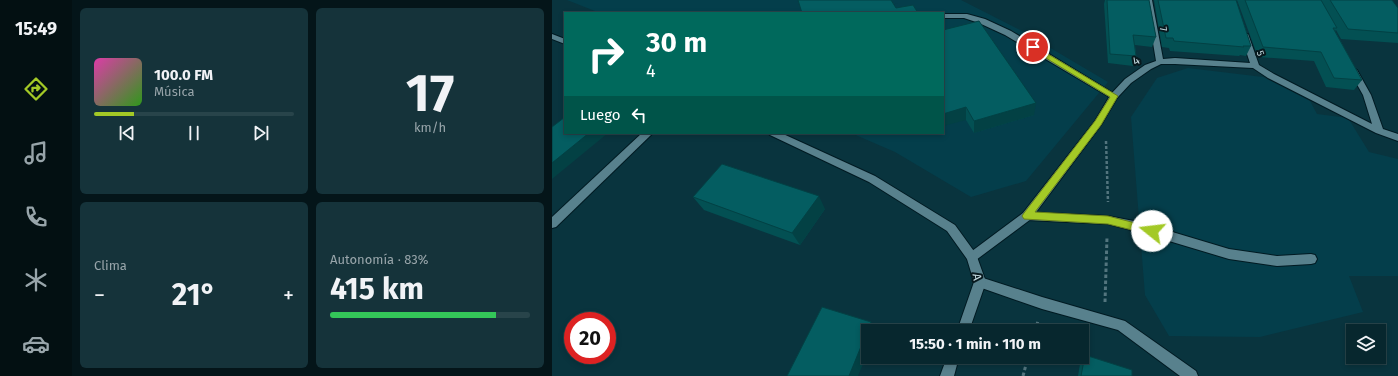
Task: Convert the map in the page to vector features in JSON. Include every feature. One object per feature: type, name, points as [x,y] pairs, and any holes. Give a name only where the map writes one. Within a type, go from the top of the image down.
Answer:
[{"type":"street","name":"7","points":[[1149,0],[1160,62]]},
{"type":"street","points":[[944,16],[964,16],[982,21],[1008,33],[1114,96]]},
{"type":"street","name":"5","points":[[1243,30],[1256,66]]},
{"type":"street","points":[[552,36],[564,42]]},
{"type":"street","name":"4","points":[[972,257],[1027,216],[1098,123],[1114,96],[1128,81],[1148,67],[1160,62],[1175,61],[1256,66],[1271,76],[1379,131],[1398,138]]},
{"type":"street","points":[[1352,68],[1367,95],[1379,131]]},
{"type":"street","points":[[552,224],[647,134]]},
{"type":"street","name":"A","points":[[775,134],[872,179],[951,228],[972,257],[980,282],[965,324]]},
{"type":"street","points":[[1027,216],[1108,220],[1139,226],[1229,254],[1277,261],[1311,259]]},
{"type":"street","points":[[980,282],[1042,303],[1121,325],[1191,376]]},
{"type":"street","points":[[946,376],[950,364]]},
{"type":"path","points":[[1023,376],[1026,364]]},
{"type":"shaded area","points":[[567,0],[961,0],[1020,30],[1108,82],[1026,181],[971,197],[895,152],[853,134],[944,134],[944,12],[866,12],[899,3],[861,12],[597,12]]},
{"type":"shaded area","points":[[1188,68],[1263,77],[1310,101],[1317,114],[1348,118],[1369,152],[1398,159],[1398,276],[1349,276],[1363,312],[1260,337],[1169,336],[1145,295],[1131,117],[1157,78]]},
{"type":"building","points":[[798,0],[891,0],[896,8],[913,5],[917,12],[802,12]]},
{"type":"building","points":[[1107,0],[1149,0],[1156,37],[1133,35],[1136,56],[1110,54]]},
{"type":"building","points":[[1158,0],[1236,0],[1251,46],[1243,46],[1244,47],[1174,41],[1173,38],[1166,38]]},
{"type":"building","points":[[1245,0],[1321,0],[1337,28],[1333,28],[1362,80],[1334,78],[1321,52],[1263,47]]},
{"type":"building","points":[[1330,0],[1392,0],[1398,8],[1398,33],[1348,29]]},
{"type":"building","points":[[979,21],[1036,103],[974,121],[966,107],[944,114],[944,30]]},
{"type":"building","points":[[564,118],[564,134],[588,134],[552,163],[552,127]]},
{"type":"building","points":[[722,164],[819,196],[792,233],[693,197]]},
{"type":"building","points":[[822,307],[871,322],[870,324],[861,324],[861,347],[849,376],[787,376]]},
{"type":"building","points":[[1089,356],[1132,370],[1132,376],[1081,376],[1083,364],[1089,364]]},
{"type":"route","points":[[1033,47],[1093,85],[1114,96],[1098,123],[1027,216],[1108,220],[1139,226],[1152,231]]}]
